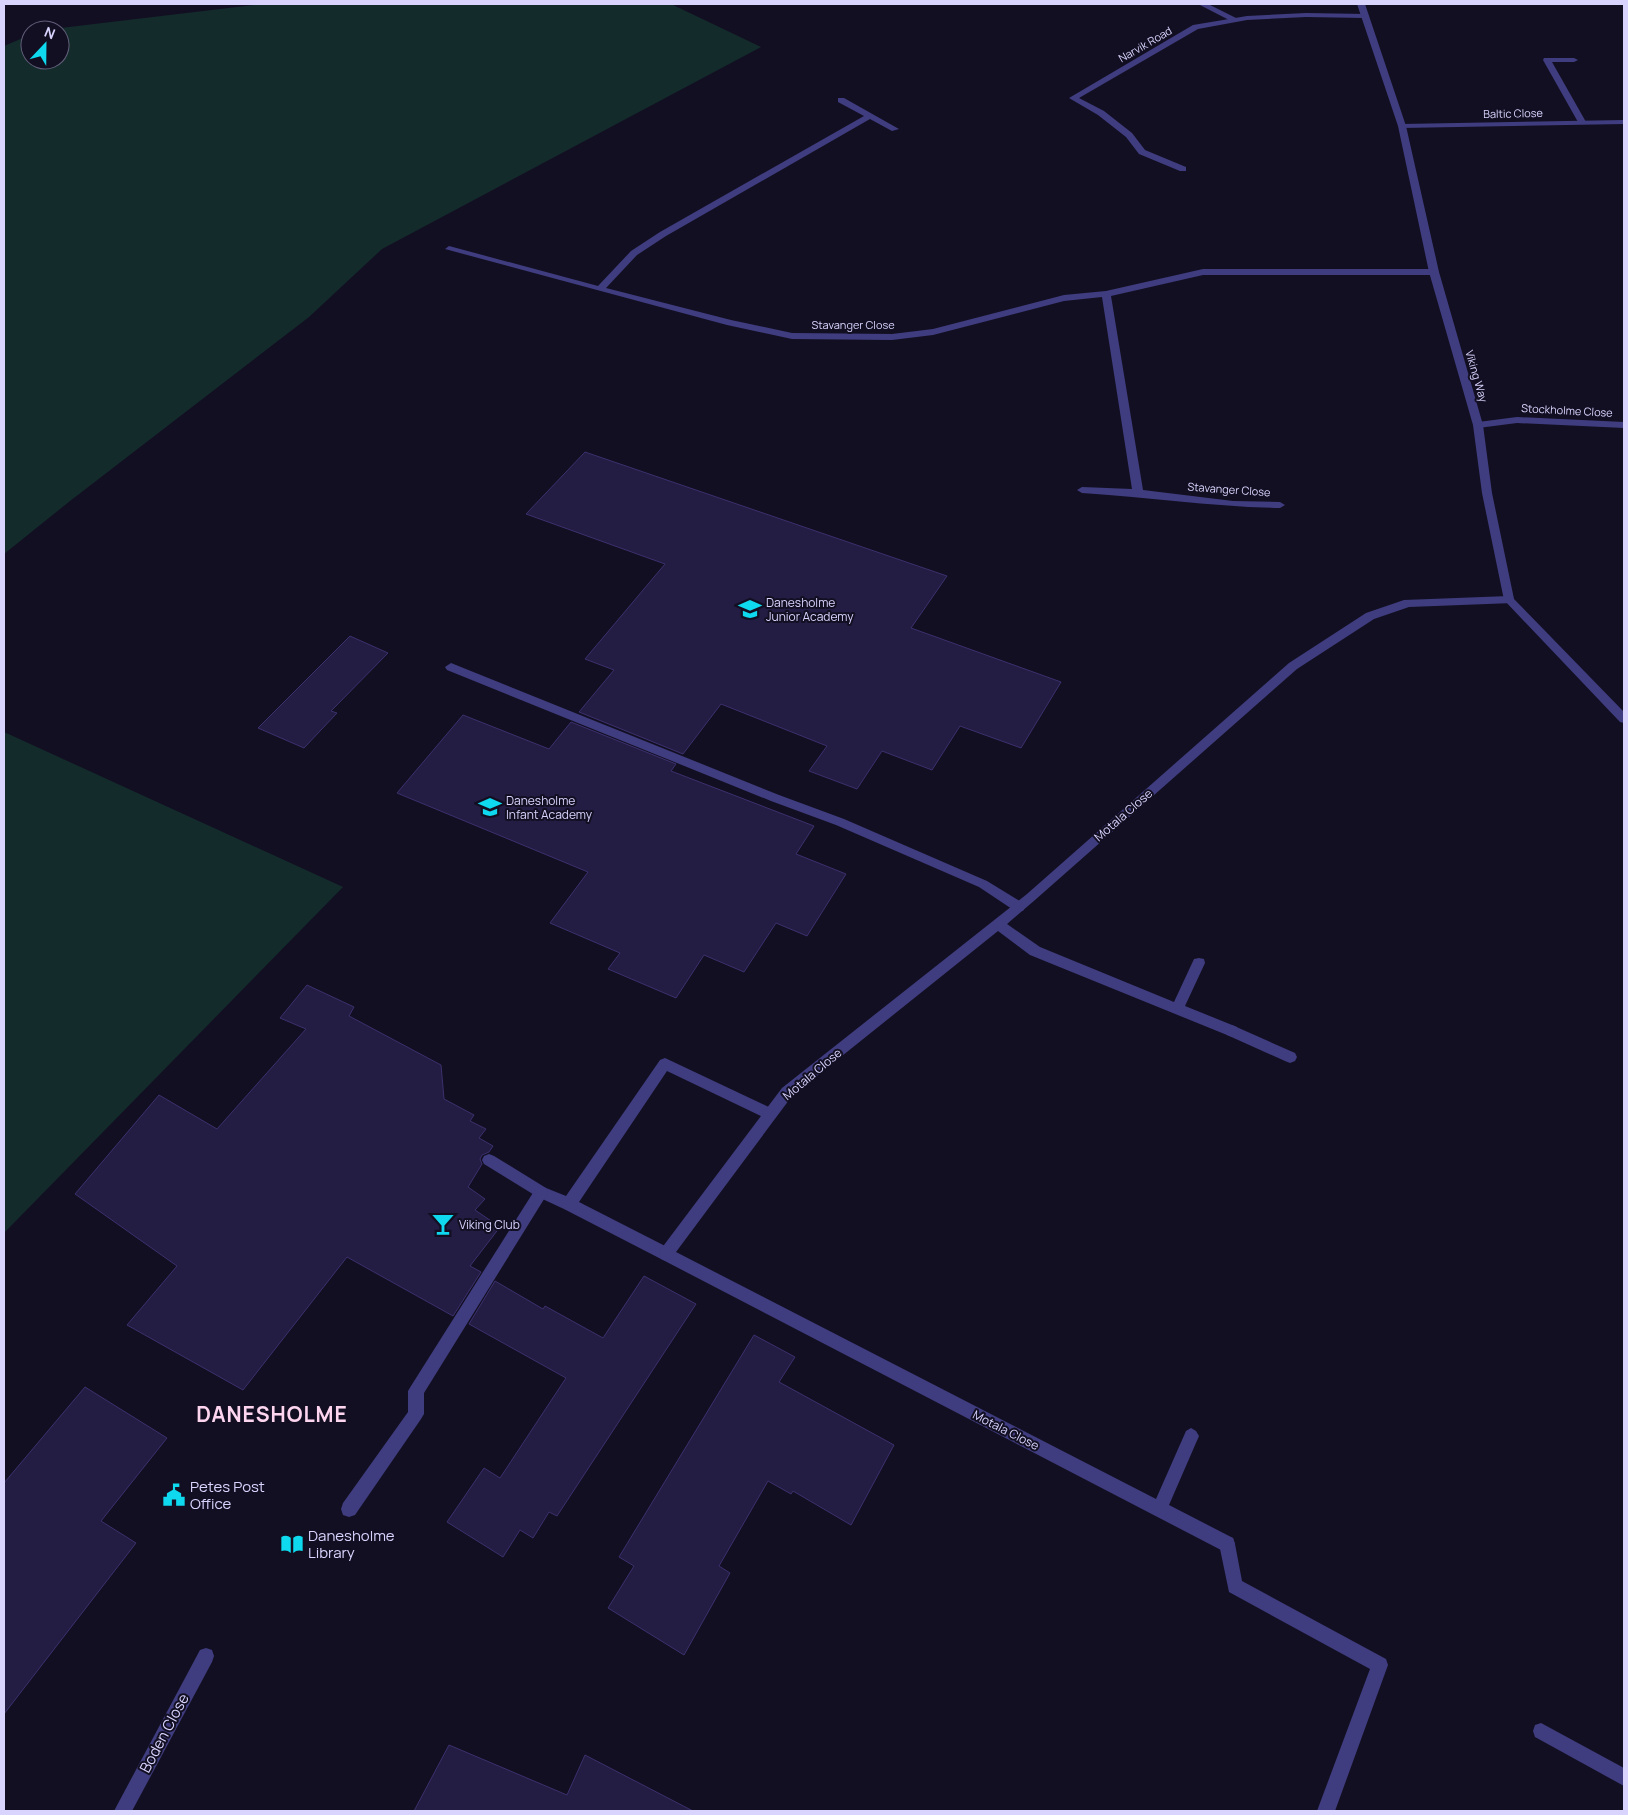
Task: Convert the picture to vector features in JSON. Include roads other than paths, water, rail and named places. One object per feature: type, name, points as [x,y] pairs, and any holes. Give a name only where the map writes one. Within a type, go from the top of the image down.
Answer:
[{"type":"street","points":[[1202,4],[1236,20]]},
{"type":"street","name":"Viking Way","points":[[1361,4],[1402,126],[1434,272],[1478,425],[1487,493],[1509,600]]},
{"type":"street","name":"Narvik Road","points":[[1183,169],[1142,152],[1129,135],[1101,113],[1073,98],[1196,27],[1236,20],[1306,15],[1365,16]]},
{"type":"street","points":[[1574,60],[1547,60],[1582,122]]},
{"type":"street","points":[[841,100],[895,129]]},
{"type":"street","points":[[600,289],[634,253],[663,234],[870,116]]},
{"type":"street","name":"Baltic Close","points":[[1402,126],[1624,122]]},
{"type":"street","name":"Stavanger Close","points":[[449,249],[730,323],[792,336],[892,337],[933,332],[1064,298],[1106,294],[1203,272],[1434,272]]},
{"type":"street","points":[[1106,294],[1138,493]]},
{"type":"street","name":"Stockholme Close","points":[[1478,425],[1517,420],[1624,426]]},
{"type":"street","name":"Stavanger Close","points":[[1082,490],[1138,493],[1233,504],[1280,505]]},
{"type":"street","points":[[1509,600],[1624,719]]},
{"type":"street","name":"Motala Close","points":[[1326,1811],[1380,1665],[1235,1586],[1227,1544],[666,1254],[787,1092],[1019,907],[1293,666],[1370,616],[1408,603],[1509,600]]},
{"type":"street","points":[[451,667],[775,798],[840,822],[983,884],[1019,907]]},
{"type":"street","points":[[998,924],[1035,951],[1177,1008],[1290,1057]]},
{"type":"street","points":[[1177,1008],[1198,963]]},
{"type":"street","points":[[569,1204],[665,1064],[770,1114]]},
{"type":"street","points":[[489,1160],[541,1192],[569,1204],[666,1254]]},
{"type":"street","points":[[349,1509],[416,1414],[416,1391],[541,1192]]},
{"type":"street","points":[[1159,1509],[1190,1436]]},
{"type":"street","name":"Boden Close","points":[[123,1811],[206,1656]]},
{"type":"street","points":[[1541,1732],[1624,1777]]},
{"type":"place","name":"Danesholme Junior Academy","points":[[750,609]]},
{"type":"place","name":"Danesholme Infant Academy","points":[[490,807]]},
{"type":"place","name":"Viking Club","points":[[443,1224]]},
{"type":"place","name":"Petes Post Office","points":[[174,1495]]},
{"type":"place","name":"Danesholme Library","points":[[292,1544]]},
{"type":"district","name":"DANESHOLME","points":[[272,1414]]}]
